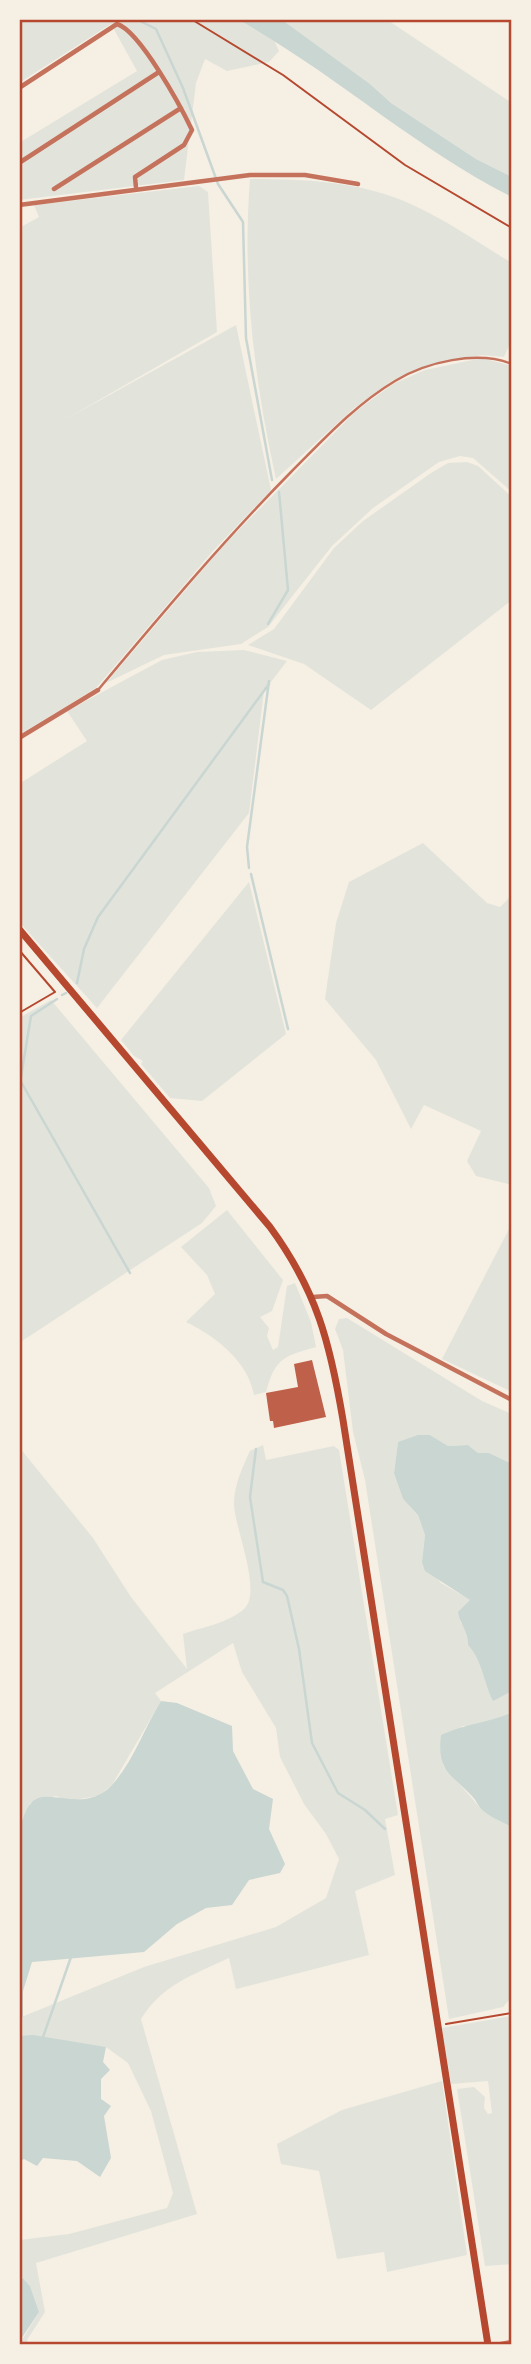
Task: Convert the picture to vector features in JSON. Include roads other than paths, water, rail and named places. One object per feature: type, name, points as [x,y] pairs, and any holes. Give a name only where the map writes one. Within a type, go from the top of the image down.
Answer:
[{"type":"main road","points":[[19,929],[270,1227],[288,1251],[313,1297],[338,1387],[488,2345]]},
{"type":"street","points":[[19,88],[117,24],[126,27],[159,72],[192,130],[191,137],[184,145],[135,177],[136,188]]},
{"type":"street","points":[[19,163],[159,72]]},
{"type":"street","points":[[54,189],[181,107]]},
{"type":"street","points":[[19,205],[136,188],[278,173],[358,184]]},
{"type":"street","points":[[19,738],[98,690]]},
{"type":"street","points":[[313,1297],[327,1296],[386,1334],[512,1400]]},
{"type":"street","points":[[496,2345],[512,2342]]},
{"type":"lane","points":[[98,690],[221,545],[367,399],[398,379],[436,366],[484,357],[512,364]]},
{"type":"waterway","points":[[136,19],[156,29],[183,88],[218,184],[243,222],[246,338],[272,480]]},
{"type":"waterway","points":[[268,624],[288,590],[279,492]]},
{"type":"waterway","points":[[249,868],[247,847],[269,681]]},
{"type":"waterway","points":[[77,983],[84,949],[98,917],[269,684]]},
{"type":"waterway","points":[[251,874],[288,1029]]},
{"type":"waterway","points":[[62,995],[66,993]]},
{"type":"waterway","points":[[19,1089],[31,1016],[57,999]]},
{"type":"waterway","points":[[20,1080],[130,1273]]},
{"type":"waterway","points":[[256,1449],[250,1497],[263,1582],[283,1590],[287,1596],[299,1649],[312,1743],[338,1793],[365,1810],[385,1829]]},
{"type":"waterway","points":[[42,2040],[71,1957]]}]
